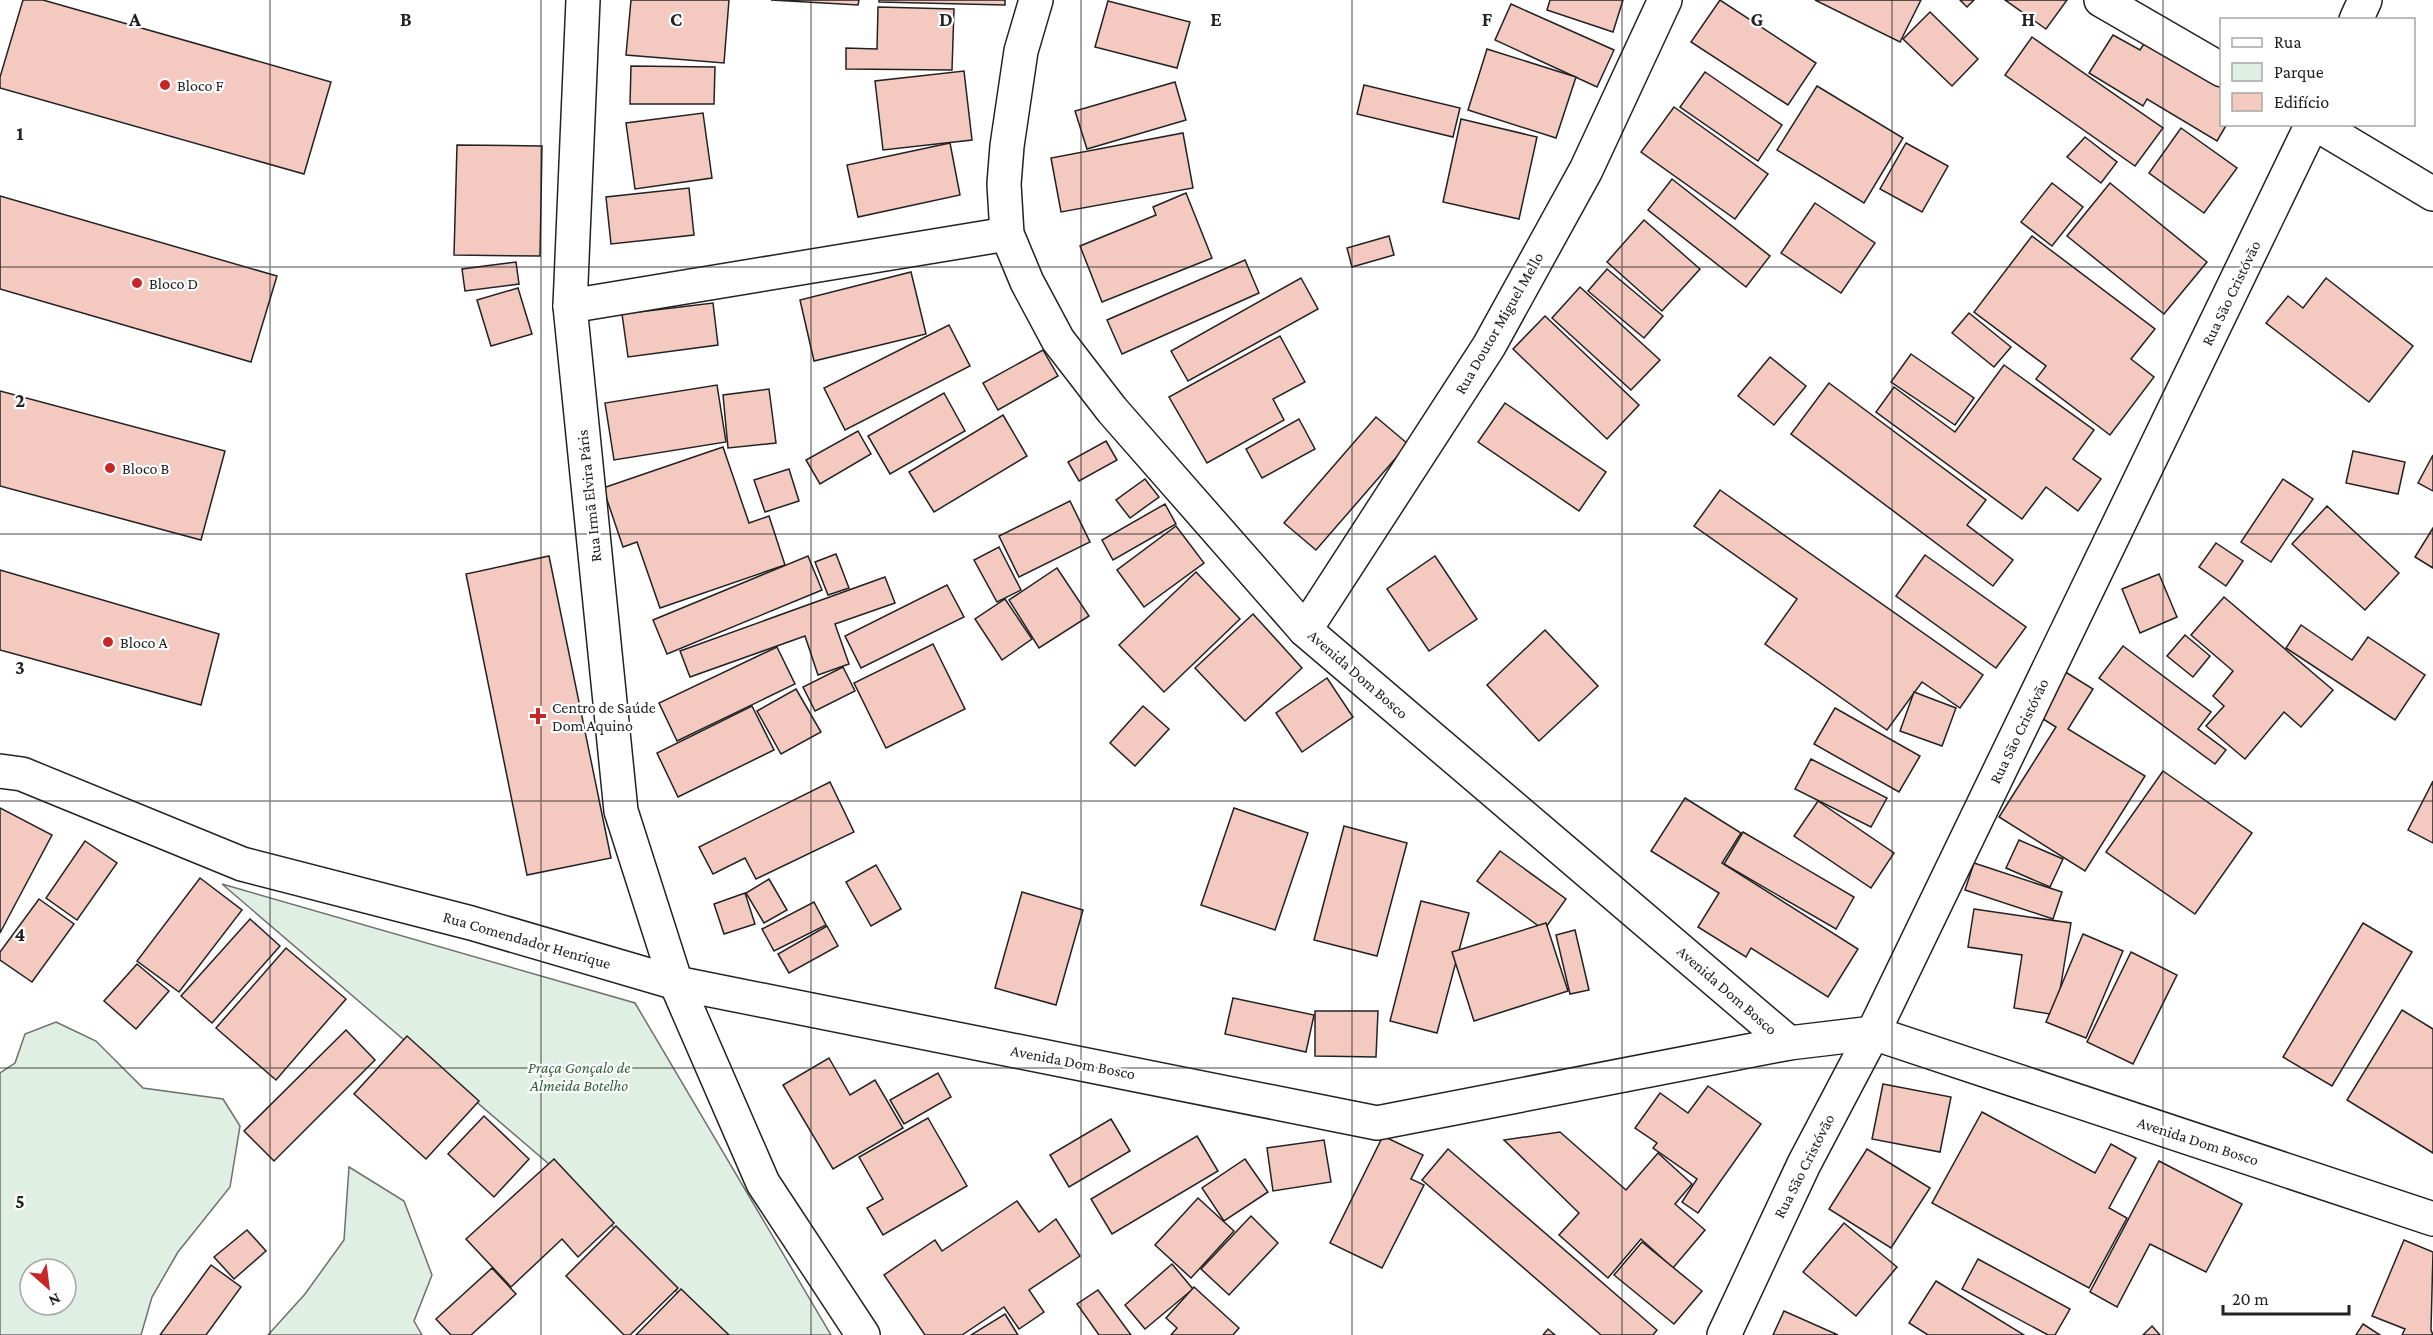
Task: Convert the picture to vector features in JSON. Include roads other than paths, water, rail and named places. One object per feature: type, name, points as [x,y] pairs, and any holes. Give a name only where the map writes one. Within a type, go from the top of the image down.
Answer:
[{"type":"street","name":"Rua Irmã Elvira Páris","points":[[583,0],[570,306],[621,811],[675,983]]},
{"type":"street","name":"Avenida Dom Bosco","points":[[1036,0],[1021,51],[1007,146],[1004,184],[1007,234],[1027,282],[1058,340],[1112,410],[1305,630],[1789,1043]]},
{"type":"street","name":"Rua Doutor Miguel Mello","points":[[1305,630],[1489,346],[1586,170],[1665,0]]},
{"type":"street","points":[[2101,0],[2220,69]]},
{"type":"street","points":[[2357,18],[2364,0]]},
{"type":"street","name":"Rua São Cristóvão","points":[[1724,1335],[1804,1164],[1873,1033],[2313,126]]},
{"type":"street","points":[[2317,126],[2433,194]]},
{"type":"street","points":[[570,306],[1007,234]]},
{"type":"street","name":"Rua Comendador Henrique","points":[[0,771],[22,774],[242,864],[471,922],[675,983]]},
{"type":"street","points":[[675,983],[763,1183],[863,1335]]},
{"type":"street","name":"Avenida Dom Bosco","points":[[675,983],[1377,1124],[1789,1043],[1873,1033],[2433,1219]]},
{"type":"place","name":"Bloco F","points":[[165,85]]},
{"type":"place","name":"Bloco D","points":[[137,283]]},
{"type":"place","name":"Bloco B","points":[[110,468]]},
{"type":"place","name":"Bloco A","points":[[108,642]]},
{"type":"place","name":"Centro de Saúde Dom Aquino","points":[[538,716]]},
{"type":"park label","name":"Praça Gonçalo de Almeida Botelho","points":[[579,1076]]}]
